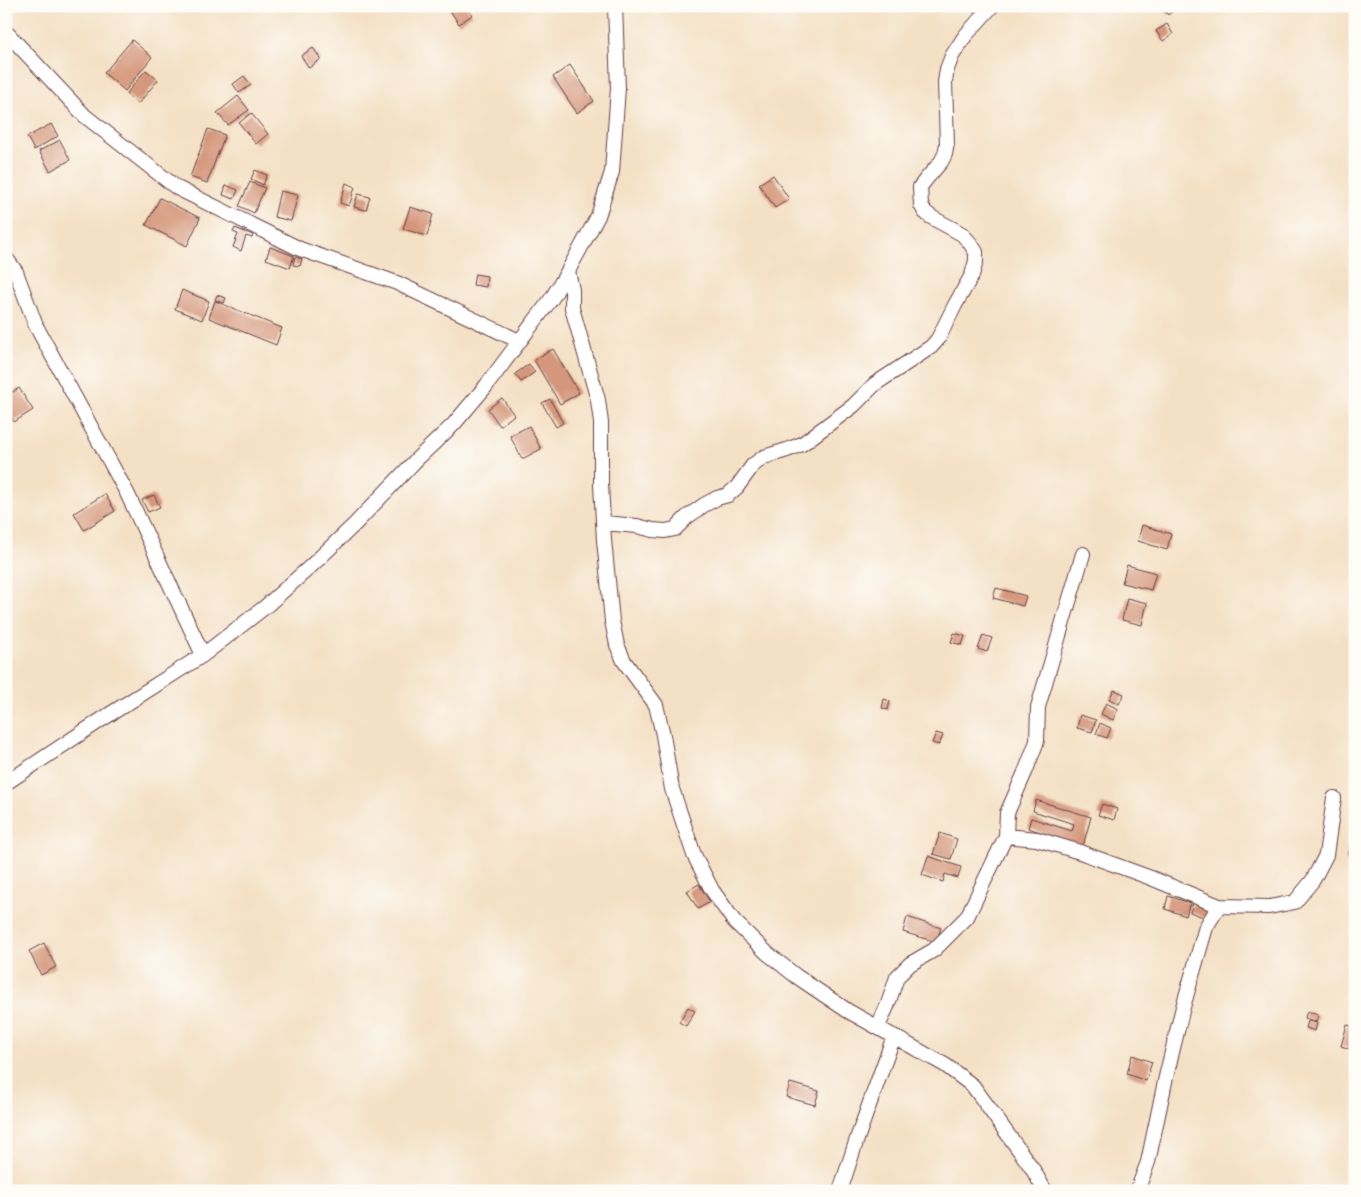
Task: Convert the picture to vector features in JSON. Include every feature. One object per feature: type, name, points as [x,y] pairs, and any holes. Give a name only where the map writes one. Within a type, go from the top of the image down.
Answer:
[{"type":"street","points":[[6,783],[104,718],[203,656],[265,607],[355,524],[417,458],[452,425],[486,386],[552,298],[598,216],[612,172],[618,88],[616,6]]},
{"type":"street","points":[[604,523],[637,526],[666,532],[675,529],[687,517],[704,505],[728,495],[737,487],[753,465],[764,457],[802,444],[853,406],[875,384],[919,356],[938,339],[972,275],[976,261],[976,252],[962,234],[925,212],[921,205],[920,187],[942,162],[945,154],[947,144],[945,82],[952,56],[965,36],[992,6]]},
{"type":"street","points":[[6,32],[86,116],[178,188],[300,249],[397,283],[519,341]]},
{"type":"street","points":[[6,258],[16,272],[36,326],[127,493],[203,656]]},
{"type":"street","points":[[568,271],[572,290],[572,308],[598,400],[601,423],[601,484],[604,523],[612,621],[617,645],[624,661],[656,705],[672,789],[694,855],[712,890],[734,921],[767,953],[796,976],[848,1011],[946,1066],[973,1086],[1032,1168],[1045,1191]]},
{"type":"street","points":[[552,298],[572,308]]},
{"type":"street","points":[[878,1027],[897,978],[910,964],[934,950],[967,917],[1006,836],[1007,813],[1037,741],[1038,707],[1083,554]]},
{"type":"street","points":[[1006,836],[1038,839],[1080,852],[1219,906],[1269,907],[1295,902],[1314,880],[1326,856],[1334,798]]},
{"type":"street","points":[[1137,1191],[1148,1162],[1185,998],[1206,927],[1219,906]]},
{"type":"street","points":[[840,1191],[894,1036]]},
{"type":"building","points":[[447,6],[466,6],[472,15],[459,24]]},
{"type":"building","points":[[969,6],[989,6],[977,16]]},
{"type":"building","points":[[1161,6],[1179,6],[1168,15]]},
{"type":"building","points":[[1167,24],[1173,34],[1163,41],[1156,31]]},
{"type":"building","points":[[132,40],[152,57],[125,91],[104,73]]},
{"type":"building","points":[[313,48],[321,59],[309,68],[301,56]]},
{"type":"building","points":[[570,65],[594,101],[577,113],[553,77]]},
{"type":"building","points":[[146,70],[158,80],[138,104],[126,94]]},
{"type":"building","points":[[244,76],[251,85],[239,93],[233,84]]},
{"type":"building","points":[[238,96],[249,110],[228,125],[217,113]]},
{"type":"building","points":[[251,113],[268,134],[256,144],[239,123]]},
{"type":"building","points":[[51,124],[58,136],[34,150],[27,137]]},
{"type":"building","points":[[208,129],[225,135],[207,183],[190,177]]},
{"type":"building","points":[[60,140],[70,160],[50,171],[39,151]]},
{"type":"building","points":[[255,170],[267,175],[263,185],[251,179]]},
{"type":"building","points":[[773,175],[789,199],[775,208],[759,184]]},
{"type":"building","points":[[250,182],[265,188],[254,213],[239,206]]},
{"type":"building","points":[[346,183],[355,187],[349,206],[340,203]]},
{"type":"building","points":[[226,185],[238,190],[234,199],[223,195]]},
{"type":"building","points":[[280,191],[298,195],[291,221],[274,217]]},
{"type":"building","points":[[358,194],[370,197],[366,210],[354,207]]},
{"type":"building","points":[[160,198],[200,218],[187,246],[146,225]]},
{"type":"building","points":[[410,207],[433,214],[427,236],[403,229]]},
{"type":"building","points":[[235,228],[253,235],[252,238],[246,236],[241,251],[233,247],[238,234],[233,232]]},
{"type":"building","points":[[270,247],[294,256],[290,268],[266,259]]},
{"type":"building","points":[[295,257],[302,259],[300,266],[293,265]]},
{"type":"building","points":[[475,274],[487,276],[486,287],[473,285]]},
{"type":"building","points":[[182,290],[209,301],[202,320],[175,309]]},
{"type":"building","points":[[217,295],[226,298],[224,303],[215,300]]},
{"type":"building","points":[[215,301],[282,328],[276,345],[209,318]]},
{"type":"building","points":[[553,349],[579,393],[560,404],[534,360]]},
{"type":"building","points":[[529,364],[535,372],[521,382],[515,374]]},
{"type":"building","points":[[19,388],[33,410],[14,422],[6,409],[6,396]]},
{"type":"building","points":[[502,398],[514,415],[500,426],[488,409]]},
{"type":"building","points":[[550,399],[563,423],[556,427],[542,403]]},
{"type":"building","points":[[529,426],[541,449],[522,459],[510,436]]},
{"type":"building","points":[[105,494],[115,511],[84,530],[74,513]]},
{"type":"building","points":[[154,495],[160,507],[148,512],[142,500]]},
{"type":"building","points":[[1142,525],[1171,534],[1167,550],[1138,541]]},
{"type":"building","points":[[1127,565],[1156,573],[1151,590],[1122,583]]},
{"type":"building","points":[[996,588],[1026,596],[1023,606],[993,598]]},
{"type":"building","points":[[1127,598],[1147,603],[1142,625],[1122,620]]},
{"type":"building","points":[[954,633],[965,636],[962,645],[951,642]]},
{"type":"building","points":[[983,635],[992,638],[987,652],[978,649]]},
{"type":"building","points":[[1114,690],[1124,694],[1119,704],[1109,699]]},
{"type":"building","points":[[884,699],[890,701],[888,710],[882,708]]},
{"type":"building","points":[[1106,703],[1118,709],[1113,720],[1101,714]]},
{"type":"building","points":[[1080,715],[1096,720],[1092,732],[1077,728]]},
{"type":"building","points":[[1100,723],[1111,728],[1107,738],[1096,734]]},
{"type":"building","points":[[936,733],[943,735],[939,745],[932,743]]},
{"type":"building","points":[[1036,800],[1091,817],[1083,846],[1028,828],[1031,818],[1072,831],[1074,824],[1033,811]]},
{"type":"building","points":[[1102,804],[1117,809],[1114,820],[1098,815]]},
{"type":"building","points":[[1355,832],[1355,857],[1348,856]]},
{"type":"building","points":[[940,833],[957,839],[951,859],[933,854]]},
{"type":"building","points":[[928,856],[961,867],[958,878],[945,874],[943,882],[922,875]]},
{"type":"building","points":[[699,884],[710,902],[698,909],[687,891]]},
{"type":"building","points":[[1168,896],[1190,903],[1186,916],[1165,909]]},
{"type":"building","points":[[1193,903],[1209,908],[1206,918],[1190,912]]},
{"type":"building","points":[[907,917],[941,928],[936,942],[903,932]]},
{"type":"building","points":[[44,943],[56,967],[41,975],[29,951]]},
{"type":"building","points":[[688,1007],[695,1011],[686,1026],[679,1022]]},
{"type":"building","points":[[1307,1011],[1318,1015],[1316,1022],[1305,1018]]},
{"type":"building","points":[[1308,1021],[1317,1023],[1315,1031],[1306,1028]]},
{"type":"building","points":[[1347,1025],[1355,1027],[1353,1050],[1341,1046]]},
{"type":"building","points":[[1132,1055],[1152,1062],[1146,1081],[1127,1074]]},
{"type":"building","points":[[790,1083],[819,1091],[815,1105],[786,1097]]}]
